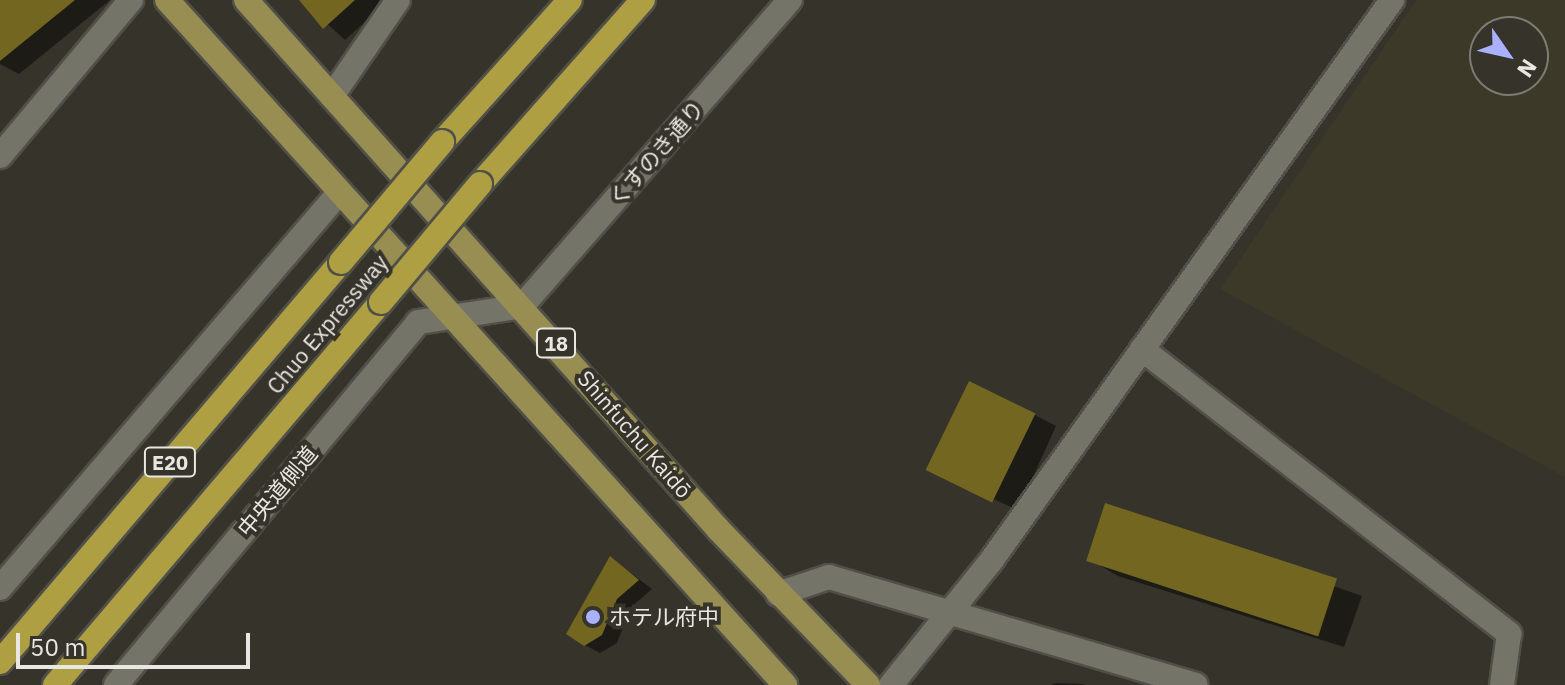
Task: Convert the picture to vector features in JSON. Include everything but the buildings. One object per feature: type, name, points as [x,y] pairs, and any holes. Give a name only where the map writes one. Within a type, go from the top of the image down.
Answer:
[{"type":"highway","name":"Chuo Expressway","points":[[0,662],[570,0]]},
{"type":"highway","name":"Chuo Expressway","points":[[55,685],[643,0]]},
{"type":"main road","points":[[167,0],[785,685]]},
{"type":"main road","name":"Shinfuchu Kaidō","points":[[246,0],[778,594],[868,685]]},
{"type":"street","points":[[0,156],[131,0]]},
{"type":"street","points":[[332,96],[398,0]]},
{"type":"street","name":"くすのき通り","points":[[522,306],[790,0]]},
{"type":"street","points":[[891,685],[1142,349],[1392,0]]},
{"type":"street","points":[[0,588],[339,193]]},
{"type":"street","name":"中央道側道","points":[[116,685],[418,322],[522,306]]},
{"type":"street","points":[[1142,349],[1509,634],[1502,685]]},
{"type":"street","points":[[778,594],[829,577],[1195,685]]},
{"type":"shaded area","points":[[1416,0],[1565,0],[1565,477],[1220,289]]},
{"type":"place","name":"ホテル府中","points":[[593,617]]}]
